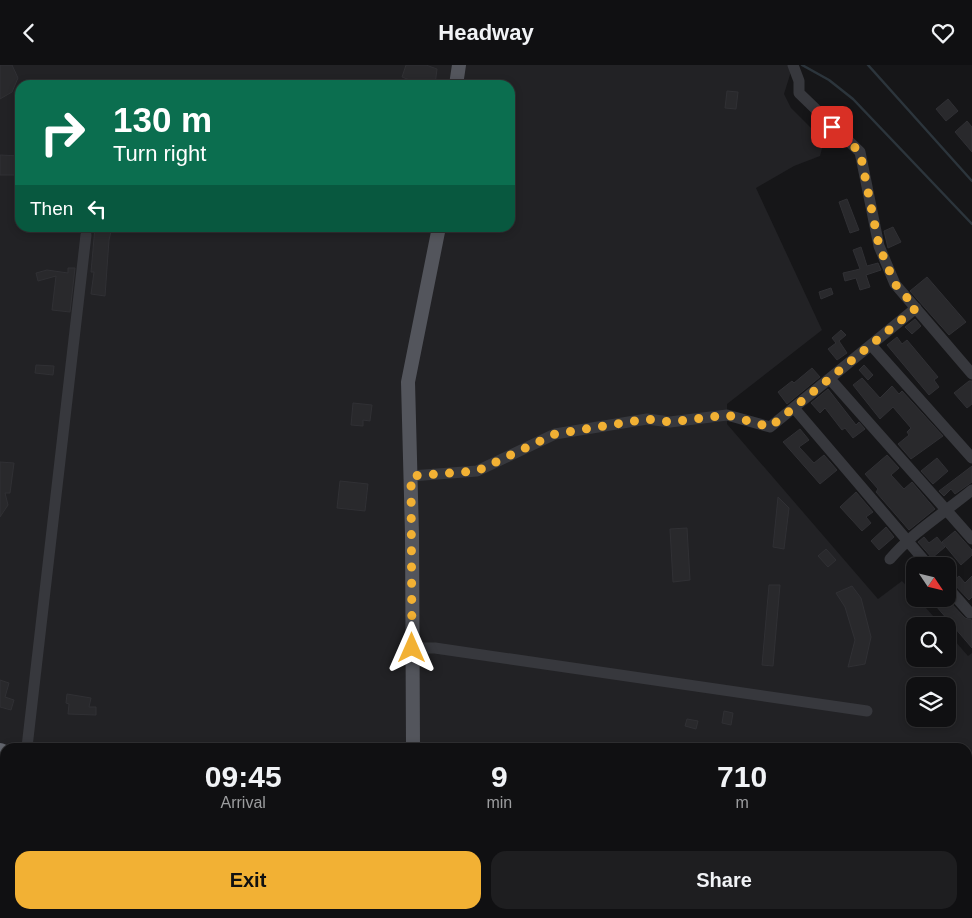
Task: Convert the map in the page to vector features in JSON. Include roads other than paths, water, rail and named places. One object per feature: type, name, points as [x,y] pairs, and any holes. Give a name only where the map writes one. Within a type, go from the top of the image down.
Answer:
[{"type":"main road","points":[[456,66],[456,80]]},
{"type":"main road","points":[[414,743],[408,382],[438,232]]},
{"type":"street","points":[[793,65],[799,81],[799,93],[860,152],[879,246],[895,284],[972,374]]},
{"type":"street","points":[[27,743],[86,235]]},
{"type":"street","points":[[411,476],[477,471],[555,434],[647,419],[670,422],[727,415],[770,427],[916,308]]},
{"type":"street","points":[[871,345],[972,458]]},
{"type":"street","points":[[830,379],[972,539]]},
{"type":"street","points":[[794,408],[921,557]]},
{"type":"street","points":[[890,559],[906,540],[947,511],[972,489]]},
{"type":"street","points":[[956,596],[970,613]]},
{"type":"street","points":[[412,648],[435,648],[867,711]]},
{"type":"waterway","points":[[802,65],[829,80],[853,99],[972,224]]},
{"type":"waterway","points":[[868,65],[972,181]]}]
